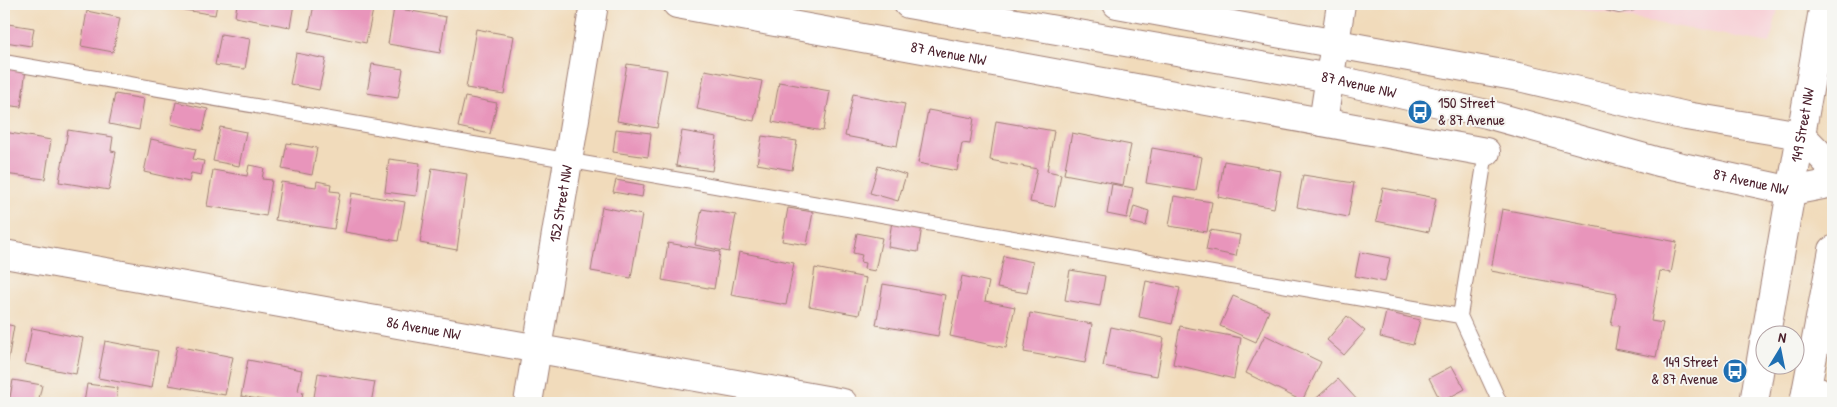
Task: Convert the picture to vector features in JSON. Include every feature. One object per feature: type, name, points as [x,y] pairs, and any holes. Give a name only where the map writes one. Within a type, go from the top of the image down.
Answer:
[{"type":"main road","name":"152 Street NW","points":[[528,403],[594,4]]},
{"type":"main road","name":"87 Avenue NW","points":[[677,4],[1486,152]]},
{"type":"main road","name":"87 Avenue NW","points":[[908,4],[1330,78],[1487,114],[1659,162],[1792,191],[1833,184]]},
{"type":"main road","points":[[1117,4],[1335,42],[1519,77],[1686,116],[1801,135],[1833,168]]},
{"type":"main road","points":[[1322,122],[1341,4]]},
{"type":"main road","name":"149 Street NW","points":[[1768,324],[1824,4]]},
{"type":"main road","points":[[1833,250],[1805,396],[1833,396]]},
{"type":"main road","name":"86 Avenue NW","points":[[4,254],[843,403]]},
{"type":"main road","points":[[1754,403],[1759,374]]},
{"type":"lane","points":[[1610,4],[1619,6],[1630,4]]},
{"type":"lane","points":[[4,62],[1460,316]]},
{"type":"lane","points":[[1486,152],[1460,316],[1500,403]]},
{"type":"shaded area","points":[[1549,4],[1779,4],[1770,43]]},
{"type":"building","points":[[162,4],[217,4],[215,15],[161,6]]},
{"type":"building","points":[[237,4],[294,4],[290,27],[235,17]]},
{"type":"building","points":[[314,4],[374,5],[366,43],[309,31]]},
{"type":"building","points":[[394,8],[446,17],[440,53],[388,44]]},
{"type":"building","points":[[87,11],[120,18],[113,52],[81,46]]},
{"type":"building","points":[[8,24],[34,28],[31,46],[5,42]]},
{"type":"building","points":[[476,29],[514,36],[504,94],[466,88]]},
{"type":"building","points":[[221,34],[250,39],[245,69],[215,65]]},
{"type":"building","points":[[296,53],[326,59],[319,90],[290,84]]},
{"type":"building","points":[[372,64],[403,69],[398,98],[367,93]]},
{"type":"building","points":[[627,64],[667,70],[657,128],[617,121]]},
{"type":"building","points":[[4,66],[26,69],[21,107],[4,105]]},
{"type":"building","points":[[705,70],[762,81],[754,121],[697,109]]},
{"type":"building","points":[[779,82],[830,91],[823,131],[772,122]]},
{"type":"building","points":[[115,94],[144,99],[139,130],[109,124]]},
{"type":"building","points":[[853,94],[905,104],[897,146],[845,136]]},
{"type":"building","points":[[465,97],[497,103],[490,134],[458,127]]},
{"type":"building","points":[[176,102],[208,109],[203,131],[171,124]]},
{"type":"building","points":[[928,110],[974,118],[970,144],[962,143],[957,171],[918,163]]},
{"type":"building","points":[[996,121],[1054,131],[1047,171],[1061,174],[1055,207],[1030,202],[1037,169],[990,160]]},
{"type":"building","points":[[220,127],[246,132],[239,166],[213,161]]},
{"type":"building","points":[[616,129],[651,133],[648,157],[613,152]]},
{"type":"building","points":[[68,130],[113,137],[111,151],[116,152],[109,190],[59,182]]},
{"type":"building","points":[[682,131],[717,137],[712,171],[676,166]]},
{"type":"building","points":[[4,132],[51,140],[45,179],[4,174]]},
{"type":"building","points":[[1072,133],[1131,145],[1123,185],[1064,174]]},
{"type":"building","points":[[762,136],[797,141],[792,170],[757,164]]},
{"type":"building","points":[[151,139],[196,149],[193,159],[204,161],[201,175],[191,173],[189,182],[144,172]]},
{"type":"building","points":[[287,143],[317,148],[312,175],[282,169]]},
{"type":"building","points":[[1152,148],[1202,157],[1196,191],[1146,183]]},
{"type":"building","points":[[389,159],[420,163],[416,196],[385,192]]},
{"type":"building","points":[[1224,161],[1281,171],[1274,208],[1218,197]]},
{"type":"building","points":[[249,165],[264,168],[262,179],[272,180],[266,216],[207,206],[213,170],[247,176]]},
{"type":"building","points":[[878,166],[906,175],[898,201],[870,193]]},
{"type":"building","points":[[432,168],[467,174],[457,250],[420,243]]},
{"type":"building","points":[[1303,175],[1354,183],[1348,217],[1297,207]]},
{"type":"building","points":[[616,180],[644,185],[642,197],[613,192]]},
{"type":"building","points":[[317,181],[331,184],[330,191],[340,192],[334,229],[275,220],[281,182],[316,187]]},
{"type":"building","points":[[1112,184],[1133,188],[1127,218],[1107,214]]},
{"type":"building","points":[[1383,188],[1436,198],[1429,232],[1376,221]]},
{"type":"building","points":[[352,193],[405,202],[398,241],[345,232]]},
{"type":"building","points":[[1174,196],[1212,202],[1207,232],[1169,226]]},
{"type":"building","points":[[1134,206],[1149,211],[1146,226],[1130,222]]},
{"type":"building","points":[[602,207],[642,215],[631,278],[591,271]]},
{"type":"building","points":[[788,208],[813,212],[807,245],[782,241]]},
{"type":"building","points":[[702,209],[736,215],[729,252],[695,245]]},
{"type":"building","points":[[1502,209],[1677,242],[1671,273],[1660,271],[1651,321],[1663,323],[1656,357],[1615,349],[1619,326],[1611,325],[1617,294],[1491,271]]},
{"type":"building","points":[[892,221],[922,226],[918,252],[888,247]]},
{"type":"building","points":[[1210,230],[1240,235],[1236,256],[1206,250]]},
{"type":"building","points":[[857,233],[882,238],[875,271],[864,269],[865,263],[860,262],[862,255],[853,253]]},
{"type":"building","points":[[668,243],[720,252],[714,289],[662,280]]},
{"type":"building","points":[[739,252],[794,263],[786,305],[731,295]]},
{"type":"building","points":[[1360,252],[1390,258],[1385,282],[1355,276]]},
{"type":"building","points":[[1004,256],[1033,262],[1027,293],[997,288]]},
{"type":"building","points":[[815,268],[866,278],[859,315],[809,306]]},
{"type":"building","points":[[1070,270],[1105,276],[1100,306],[1065,300]]},
{"type":"building","points":[[962,276],[989,282],[985,301],[1015,307],[1006,348],[950,336]]},
{"type":"building","points":[[1146,281],[1180,288],[1172,324],[1139,317]]},
{"type":"building","points":[[883,284],[945,295],[938,336],[876,325]]},
{"type":"building","points":[[1233,296],[1269,311],[1256,342],[1220,326]]},
{"type":"building","points":[[1386,312],[1420,320],[1413,345],[1380,337]]},
{"type":"building","points":[[1030,313],[1092,324],[1085,363],[1024,352]]},
{"type":"building","points":[[1347,316],[1365,331],[1344,355],[1327,340]]},
{"type":"building","points":[[4,324],[14,326],[6,372],[4,371]]},
{"type":"building","points":[[1180,326],[1241,338],[1234,379],[1173,364]]},
{"type":"building","points":[[1111,327],[1164,338],[1157,376],[1103,366]]},
{"type":"building","points":[[32,328],[83,338],[76,374],[25,364]]},
{"type":"building","points":[[1265,335],[1321,362],[1302,401],[1246,373]]},
{"type":"building","points":[[105,341],[158,351],[152,388],[98,378]]},
{"type":"building","points":[[177,346],[233,357],[225,395],[169,385]]},
{"type":"building","points":[[248,360],[302,370],[298,391],[303,392],[301,403],[279,403],[241,396]]},
{"type":"building","points":[[1452,366],[1465,389],[1441,402],[1429,378]]},
{"type":"building","points":[[318,373],[375,382],[371,403],[313,403]]},
{"type":"building","points":[[1338,379],[1360,403],[1311,403]]},
{"type":"building","points":[[13,380],[42,385],[38,403],[9,403]]},
{"type":"building","points":[[87,384],[118,388],[116,403],[84,403]]},
{"type":"building","points":[[4,393],[9,394],[6,403],[4,403]]},
{"type":"building","points":[[197,398],[217,402],[217,403],[196,403]]},
{"type":"building","points":[[580,400],[596,402],[596,403],[574,403]]},
{"type":"place","name":"150 Street & 87 Avenue","points":[[1420,112]]},
{"type":"place","name":"149 Street & 87 Avenue","points":[[1735,371]]}]
